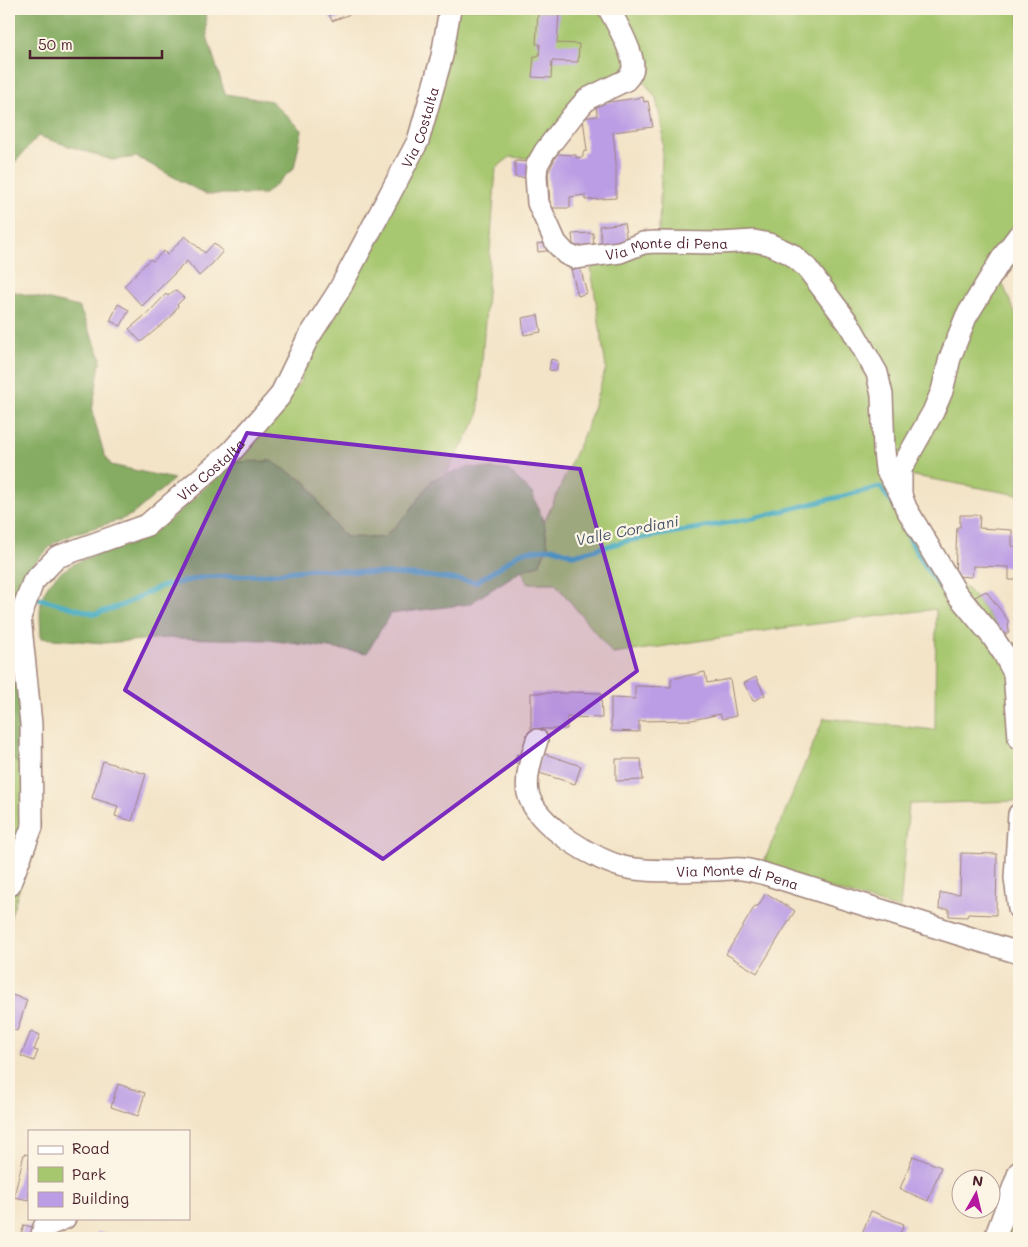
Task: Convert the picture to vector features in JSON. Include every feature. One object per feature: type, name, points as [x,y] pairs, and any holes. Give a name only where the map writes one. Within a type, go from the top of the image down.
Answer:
[{"type":"street","name":"Via Costalta","points":[[9,886],[32,827],[31,724],[20,617],[32,582],[57,557],[147,525],[232,451],[280,396],[307,340],[338,292],[418,141],[442,56],[450,9]]},
{"type":"street","name":"Via Monte di Pena","points":[[609,9],[620,28],[633,65],[630,75],[626,80],[587,99],[551,144],[537,165],[538,203],[556,243],[566,254],[575,258],[620,252],[643,243],[754,241],[769,244],[790,254],[808,268],[850,324],[877,372],[882,394],[886,469],[901,494],[906,508],[957,594],[992,636],[1014,673],[1019,738]]},
{"type":"street","name":"Via Monte di Pena","points":[[901,494],[901,469],[933,412],[942,391],[950,358],[966,317],[1004,255],[1019,235]]},
{"type":"street","name":"Via Monte di Pena","points":[[537,740],[528,776],[528,793],[534,807],[558,834],[603,860],[627,868],[661,871],[742,869],[765,874],[1019,953]]},
{"type":"street","points":[[1019,814],[1015,878],[1019,909]]},
{"type":"street","points":[[995,1238],[1019,1172]]},
{"type":"street","points":[[41,1238],[44,1227],[60,1220]]},
{"type":"highlighted area","points":[[247,433],[580,469],[637,671],[383,859],[125,690]]},
{"type":"green space","points":[[9,9],[205,9],[207,36],[225,94],[271,101],[302,130],[294,168],[265,194],[205,194],[137,157],[112,160],[38,136],[9,169]]},
{"type":"green space","points":[[454,9],[1019,9],[1019,258],[1002,282],[1019,323],[1019,495],[909,475],[909,497],[954,576],[975,597],[1019,656],[1019,801],[909,804],[900,909],[761,869],[824,718],[935,730],[936,609],[784,628],[613,654],[555,583],[527,583],[522,570],[539,565],[548,545],[544,523],[587,427],[606,368],[591,268],[620,257],[658,248],[663,133],[656,98],[630,63],[535,159],[510,157],[496,168],[478,417],[445,476],[432,480],[407,515],[383,538],[345,537],[325,513],[307,483],[232,462],[301,381],[309,334],[382,213]]},
{"type":"green space","points":[[9,289],[79,307],[101,358],[92,411],[104,454],[111,465],[174,479],[133,514],[120,520],[76,533],[54,543],[25,573],[16,594],[14,615],[20,712],[20,765],[9,755]]},
{"type":"green space","points":[[271,461],[307,483],[325,513],[345,537],[383,538],[407,515],[432,480],[468,467],[508,470],[532,493],[544,523],[548,545],[539,565],[522,570],[469,604],[390,614],[367,653],[268,640],[167,638],[104,643],[41,638],[41,603],[45,592],[50,582],[67,568],[77,562],[140,541],[149,536],[181,510],[232,462]]},
{"type":"green space","points":[[9,755],[20,765],[40,824],[9,922]]},
{"type":"green space","points":[[1019,1191],[1019,1238],[1001,1238]]},
{"type":"building","points":[[327,9],[363,9],[332,21]]},
{"type":"building","points":[[538,12],[559,13],[557,43],[579,44],[578,62],[552,61],[551,78],[532,77],[534,56],[539,56],[540,44],[536,44]]},
{"type":"building","points":[[643,97],[644,102],[648,101],[653,127],[613,132],[616,162],[616,198],[585,200],[585,195],[570,197],[570,208],[550,208],[548,173],[557,154],[576,155],[576,158],[583,157],[583,152],[587,151],[583,118],[597,116],[596,104]]},
{"type":"building","points":[[515,161],[530,162],[530,178],[515,177]]},
{"type":"building","points":[[624,223],[628,247],[603,250],[599,226]]},
{"type":"building","points":[[593,233],[594,251],[574,253],[572,234]]},
{"type":"building","points":[[185,236],[205,253],[214,243],[223,251],[199,276],[187,261],[142,306],[124,286],[150,259],[153,261],[164,251],[167,255]]},
{"type":"building","points":[[551,242],[553,250],[538,252],[537,244]]},
{"type":"building","points":[[580,267],[587,293],[578,296],[571,269]]},
{"type":"building","points":[[175,290],[184,298],[177,305],[170,318],[141,342],[129,329],[166,294],[168,296]]},
{"type":"building","points":[[118,304],[129,310],[121,326],[110,321]]},
{"type":"building","points":[[538,315],[541,332],[524,335],[522,318]]},
{"type":"building","points":[[551,359],[558,361],[556,371],[549,370]]},
{"type":"building","points":[[960,515],[980,515],[979,528],[1012,530],[1012,546],[1019,547],[1019,580],[1009,580],[1009,567],[973,566],[972,577],[955,576],[957,527],[960,527]]},
{"type":"building","points":[[986,591],[1008,620],[1009,632],[1004,635],[975,597]]},
{"type":"building","points":[[705,672],[707,683],[730,679],[736,716],[722,719],[720,714],[692,720],[639,721],[639,732],[611,731],[611,698],[635,699],[635,686],[671,687],[671,679]]},
{"type":"building","points":[[756,677],[765,695],[753,701],[744,683]]},
{"type":"building","points":[[531,693],[601,693],[602,718],[567,717],[567,729],[531,729]]},
{"type":"building","points":[[542,753],[581,766],[575,784],[536,772]]},
{"type":"building","points":[[517,754],[528,759],[525,767],[514,762]]},
{"type":"building","points":[[616,759],[641,759],[643,780],[616,781]]},
{"type":"building","points":[[103,761],[146,774],[132,821],[115,816],[118,806],[92,798]]},
{"type":"building","points":[[961,853],[997,854],[996,915],[968,914],[967,917],[949,916],[949,909],[939,909],[940,893],[960,894]]},
{"type":"building","points":[[766,893],[795,911],[757,973],[726,954],[755,906],[758,906]]},
{"type":"building","points":[[9,994],[27,1000],[17,1031],[9,1028]]},
{"type":"building","points":[[31,1031],[40,1035],[34,1050],[38,1051],[34,1061],[21,1056]]},
{"type":"building","points":[[118,1084],[145,1093],[138,1116],[111,1107]]},
{"type":"building","points":[[24,1154],[28,1155],[28,1200],[14,1197]]},
{"type":"building","points":[[913,1156],[941,1167],[928,1201],[900,1189]]},
{"type":"building","points":[[871,1211],[904,1224],[898,1238],[860,1238]]},
{"type":"building","points":[[24,1225],[36,1228],[33,1238],[20,1238]]},
{"type":"building","points":[[97,1232],[126,1237],[126,1238],[96,1238]]},
{"type":"waterway","name":"Valle Cordiani","points":[[38,598],[95,614],[123,605],[159,587],[204,577],[259,575],[313,569],[426,576],[476,582],[521,552],[553,548],[574,555],[627,541],[754,518],[880,487],[895,507]]},
{"type":"waterway","name":"Valle Cordiani","points":[[899,515],[919,556],[945,593]]}]
